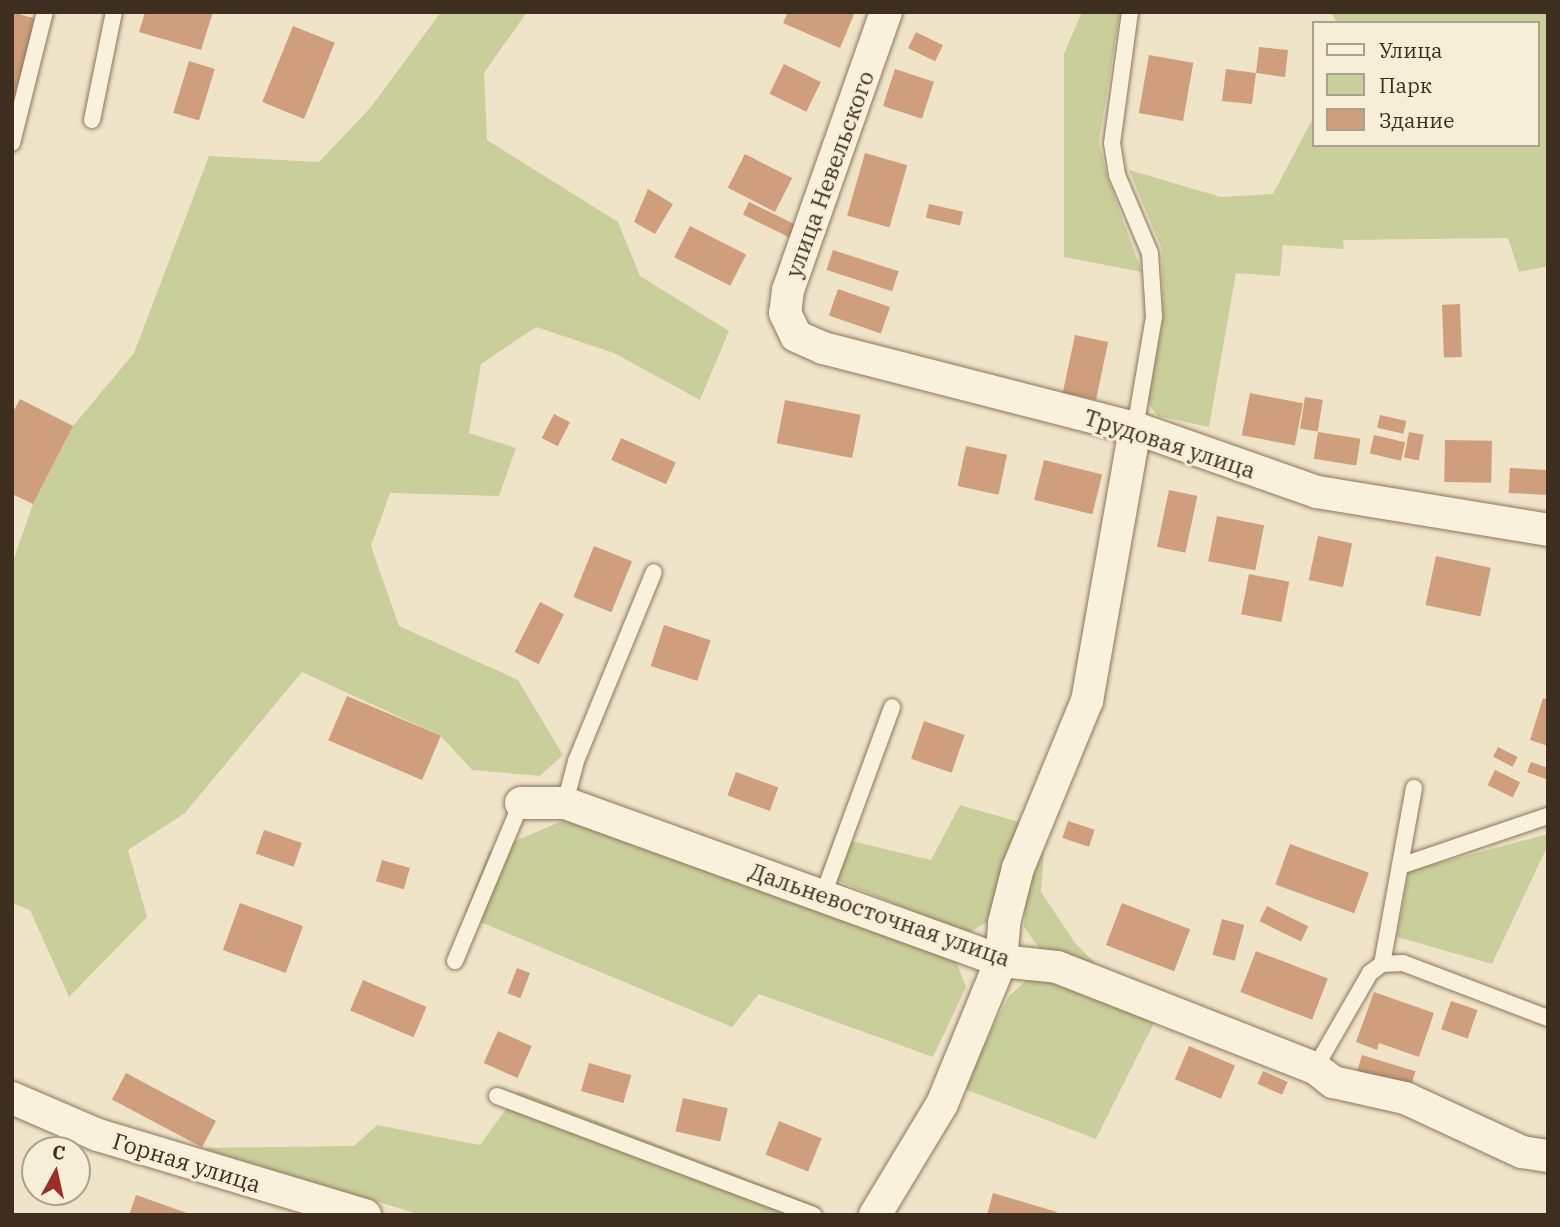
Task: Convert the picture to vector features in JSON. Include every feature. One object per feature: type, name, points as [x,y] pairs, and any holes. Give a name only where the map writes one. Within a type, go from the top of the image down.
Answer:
[{"type":"street","name":"улица Невельского","points":[[796,337],[785,313],[788,290],[886,12]]},
{"type":"street","name":"Трудовая улица","points":[[796,337],[823,348],[1135,428],[1317,492],[1548,530]]},
{"type":"street","points":[[875,1215],[942,1104],[1001,961],[1004,923],[1018,868],[1087,701],[1135,428]]},
{"type":"street","name":"Дальневосточная улица","points":[[521,803],[565,803],[1001,961],[1069,971],[1315,1068],[1333,1082],[1405,1098],[1522,1152],[1548,1156]]},
{"type":"street","name":"Горная улица","points":[[12,1098],[98,1135],[365,1215]]},
{"type":"lane","points":[[12,143],[45,12]]},
{"type":"lane","points":[[92,120],[114,12]]},
{"type":"lane","points":[[1130,12],[1112,143],[1117,175],[1150,253],[1154,317],[1135,428]]},
{"type":"lane","points":[[565,803],[576,761],[654,572]]},
{"type":"lane","points":[[822,895],[892,707]]},
{"type":"lane","points":[[1382,964],[1414,789]]},
{"type":"lane","points":[[455,961],[521,803]]},
{"type":"lane","points":[[1400,866],[1471,838],[1548,816]]},
{"type":"lane","points":[[1315,1068],[1370,973],[1382,964],[1403,964],[1548,1018]]},
{"type":"lane","points":[[497,1096],[813,1215]]},
{"type":"green space","points":[[441,12],[527,12],[484,73],[487,140],[618,222],[640,276],[729,331],[700,400],[614,353],[536,327],[481,364],[469,433],[516,448],[499,496],[390,493],[371,546],[399,626],[518,680],[563,755],[540,776],[472,770],[441,736],[302,672],[185,813],[128,850],[147,917],[69,997],[30,910],[12,903],[12,564],[33,504],[73,426],[134,353],[209,156],[319,162],[371,107]]},
{"type":"green space","points":[[1082,12],[1120,12],[1099,142],[1108,180],[1142,272],[1064,257],[1064,54]]},
{"type":"green space","points":[[1331,12],[1548,12],[1548,266],[1519,272],[1508,238],[1343,240],[1344,249],[1283,245],[1280,276],[1236,273],[1209,427],[1158,416],[1147,402],[1163,319],[1162,249],[1129,170],[1221,197],[1273,194],[1312,120],[1312,147],[1539,147],[1539,21],[1336,21]]},
{"type":"green space","points":[[960,805],[1019,822],[987,922],[968,933],[821,874],[835,837],[931,860]]},
{"type":"green space","points":[[567,819],[955,959],[966,987],[933,1057],[759,994],[732,1027],[464,915],[489,852]]},
{"type":"green space","points":[[1548,834],[1548,845],[1492,964],[1397,937],[1409,871]]},
{"type":"green space","points":[[1044,850],[1041,892],[1075,943],[1098,966],[1040,949],[1024,927],[1026,891]]},
{"type":"green space","points":[[1054,978],[1112,999],[1154,1023],[1096,1139],[962,1088],[1009,996],[1028,979]]},
{"type":"green space","points":[[519,1091],[820,1207],[815,1215],[421,1215],[201,1148],[354,1146],[377,1125],[480,1145]]},
{"type":"building","points":[[12,12],[36,19],[13,102],[12,102]]},
{"type":"building","points":[[145,12],[213,12],[201,50],[139,32]]},
{"type":"building","points":[[788,12],[855,12],[840,48],[783,23]]},
{"type":"building","points":[[293,26],[335,43],[304,119],[262,102]]},
{"type":"building","points":[[916,32],[943,45],[935,61],[908,48]]},
{"type":"building","points":[[1259,47],[1288,50],[1285,77],[1256,73]]},
{"type":"building","points":[[1149,55],[1193,63],[1183,121],[1139,113]]},
{"type":"building","points":[[189,61],[215,69],[199,121],[173,113]]},
{"type":"building","points":[[784,64],[821,82],[806,112],[770,94]]},
{"type":"building","points":[[895,69],[934,82],[922,119],[883,106]]},
{"type":"building","points":[[1226,69],[1256,73],[1252,104],[1222,101]]},
{"type":"building","points":[[865,153],[907,165],[889,228],[847,215]]},
{"type":"building","points":[[745,154],[792,178],[775,212],[728,188]]},
{"type":"building","points":[[648,189],[673,204],[655,234],[634,222]]},
{"type":"building","points":[[749,202],[798,226],[792,239],[743,215]]},
{"type":"building","points":[[929,204],[963,212],[960,226],[926,218]]},
{"type":"building","points":[[690,226],[746,255],[730,286],[674,257]]},
{"type":"building","points":[[833,250],[899,271],[892,291],[827,270]]},
{"type":"building","points":[[838,289],[890,307],[881,333],[829,315]]},
{"type":"building","points":[[1460,304],[1462,357],[1444,358],[1442,305]]},
{"type":"building","points":[[1075,335],[1108,342],[1096,400],[1063,393]]},
{"type":"building","points":[[1250,393],[1303,403],[1295,446],[1242,435]]},
{"type":"building","points":[[1305,397],[1323,400],[1318,431],[1300,429]]},
{"type":"building","points":[[20,399],[73,426],[33,504],[12,494],[12,414]]},
{"type":"building","points":[[785,400],[861,415],[852,458],[777,443]]},
{"type":"building","points":[[554,414],[570,422],[558,446],[542,438]]},
{"type":"building","points":[[1380,415],[1406,421],[1403,434],[1377,428]]},
{"type":"building","points":[[1318,432],[1360,439],[1356,465],[1314,459]]},
{"type":"building","points":[[1409,432],[1424,435],[1419,460],[1404,458]]},
{"type":"building","points":[[1374,435],[1405,442],[1401,461],[1370,454]]},
{"type":"building","points":[[621,438],[676,462],[666,484],[611,460]]},
{"type":"building","points":[[1445,440],[1492,441],[1491,483],[1444,482]]},
{"type":"building","points":[[966,446],[1007,455],[999,495],[957,486]]},
{"type":"building","points":[[1044,460],[1102,475],[1092,514],[1034,500]]},
{"type":"building","points":[[1510,468],[1548,470],[1547,495],[1509,493]]},
{"type":"building","points":[[1169,490],[1197,496],[1185,553],[1157,547]]},
{"type":"building","points":[[1217,516],[1264,525],[1255,570],[1208,561]]},
{"type":"building","points":[[1318,536],[1352,543],[1343,587],[1309,580]]},
{"type":"building","points":[[594,546],[632,561],[611,612],[573,597]]},
{"type":"building","points":[[1436,556],[1491,568],[1480,617],[1426,605]]},
{"type":"building","points":[[1249,574],[1289,582],[1281,622],[1241,614]]},
{"type":"building","points":[[540,602],[564,614],[539,664],[515,652]]},
{"type":"building","points":[[664,625],[711,640],[697,681],[651,666]]},
{"type":"building","points":[[347,696],[441,736],[422,780],[328,740]]},
{"type":"building","points":[[1543,698],[1548,700],[1548,746],[1530,740]]},
{"type":"building","points":[[924,721],[965,735],[952,773],[911,759]]},
{"type":"building","points":[[1498,747],[1518,757],[1513,767],[1493,757]]},
{"type":"building","points":[[1531,762],[1548,768],[1548,780],[1527,772]]},
{"type":"building","points":[[1495,770],[1520,782],[1513,798],[1488,785]]},
{"type":"building","points":[[736,772],[778,787],[770,811],[727,795]]},
{"type":"building","points":[[1068,821],[1095,830],[1089,847],[1062,838]]},
{"type":"building","points":[[264,830],[302,843],[294,867],[256,854]]},
{"type":"building","points":[[1290,844],[1369,873],[1354,913],[1275,884]]},
{"type":"building","points":[[382,860],[410,868],[404,889],[376,881]]},
{"type":"building","points":[[240,903],[303,926],[286,973],[223,950]]},
{"type":"building","points":[[1122,903],[1190,929],[1174,971],[1106,945]]},
{"type":"building","points":[[1267,906],[1308,926],[1301,941],[1260,921]]},
{"type":"building","points":[[1222,919],[1244,925],[1235,961],[1212,955]]},
{"type":"building","points":[[1256,951],[1328,979],[1312,1020],[1240,992]]},
{"type":"building","points":[[517,968],[530,973],[520,998],[507,993]]},
{"type":"building","points":[[363,980],[427,1007],[414,1037],[350,1010]]},
{"type":"building","points":[[1374,992],[1434,1013],[1419,1057],[1379,1043],[1377,1050],[1356,1042]]},
{"type":"building","points":[[1451,1001],[1477,1010],[1468,1038],[1441,1029]]},
{"type":"building","points":[[498,1031],[532,1046],[518,1078],[484,1063]]},
{"type":"building","points":[[1189,1046],[1235,1066],[1221,1099],[1175,1079]]},
{"type":"building","points":[[1362,1055],[1416,1071],[1410,1090],[1356,1074]]},
{"type":"building","points":[[589,1063],[631,1075],[623,1103],[581,1091]]},
{"type":"building","points":[[1263,1071],[1288,1082],[1282,1095],[1257,1084]]},
{"type":"building","points":[[126,1073],[216,1121],[202,1147],[112,1099]]},
{"type":"building","points":[[683,1098],[728,1108],[720,1141],[675,1131]]},
{"type":"building","points":[[779,1121],[822,1138],[808,1172],[766,1154]]},
{"type":"building","points":[[993,1193],[1057,1212],[1056,1215],[987,1215]]},
{"type":"building","points":[[136,1195],[190,1214],[190,1215],[129,1215]]}]
